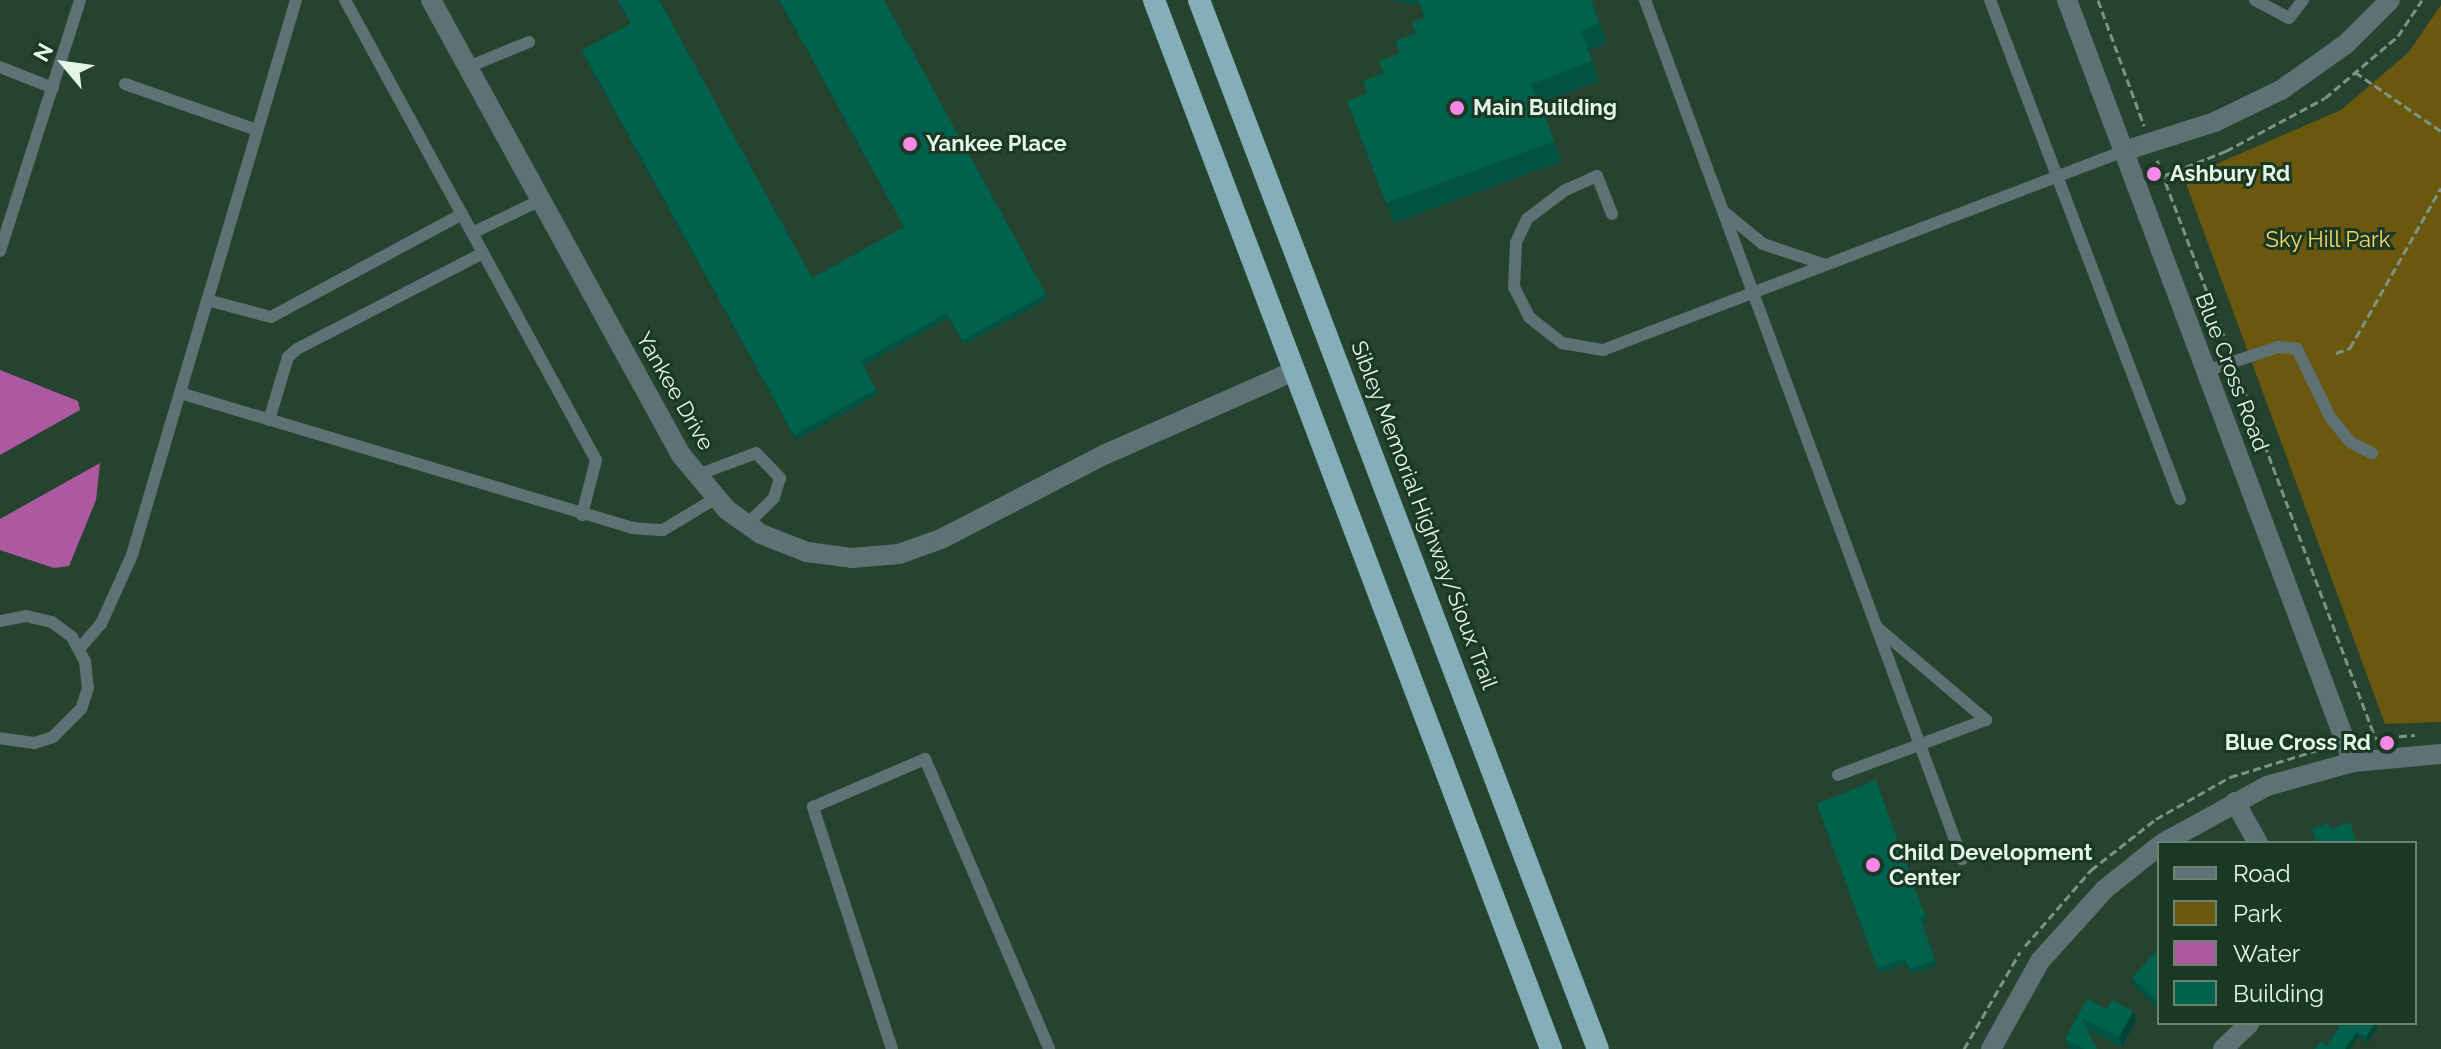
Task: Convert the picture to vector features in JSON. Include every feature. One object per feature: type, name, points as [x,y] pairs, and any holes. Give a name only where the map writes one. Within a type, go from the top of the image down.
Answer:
[{"type":"highway","points":[[1154,0],[1551,1049]]},
{"type":"highway","name":"Sibley Memorial Highway/Sioux Trail","points":[[1199,0],[1598,1049]]},
{"type":"street","name":"Yankee Drive","points":[[431,0],[681,455],[716,498],[747,524],[807,552],[852,558],[899,554],[941,539],[1106,454],[1294,371]]},
{"type":"street","name":"Blue Cross Road","points":[[2067,0],[2353,762]]},
{"type":"street","points":[[2124,151],[2215,122],[2281,90],[2346,44],[2390,0]]},
{"type":"street","points":[[2168,841],[2267,786],[2353,762],[2441,754]]},
{"type":"street","points":[[2235,802],[2257,841]]},
{"type":"street","points":[[1991,1049],[2040,961],[2105,889],[2157,848]]},
{"type":"street","points":[[2223,1049],[2248,1025]]},
{"type":"lane","points":[[0,251],[80,0]]},
{"type":"lane","points":[[79,649],[101,624],[132,555],[296,0]]},
{"type":"lane","points":[[345,0],[596,460],[582,515]]},
{"type":"lane","points":[[1645,0],[1962,859]]},
{"type":"lane","points":[[1990,0],[2180,499]]},
{"type":"lane","points":[[2255,0],[2289,18],[2303,0]]},
{"type":"lane","points":[[468,67],[529,42]]},
{"type":"lane","points":[[0,67],[53,88]]},
{"type":"lane","points":[[125,84],[257,130]]},
{"type":"lane","points":[[1612,214],[1597,176],[1564,191],[1527,219],[1516,243],[1514,287],[1529,317],[1562,343],[1603,350],[2124,151]]},
{"type":"lane","points":[[472,233],[541,200]]},
{"type":"lane","points":[[1723,211],[1763,244],[1823,264]]},
{"type":"lane","points":[[207,300],[271,317],[462,214]]},
{"type":"lane","points":[[269,420],[288,357],[297,349],[483,253]]},
{"type":"lane","points":[[2206,371],[2278,347],[2297,349],[2330,417],[2350,442],[2372,453]]},
{"type":"lane","points":[[180,393],[632,528],[663,530],[716,498]]},
{"type":"lane","points":[[697,475],[756,453],[780,478],[774,498],[747,524]]},
{"type":"lane","points":[[0,621],[26,616],[52,622],[79,649],[88,688],[81,709],[66,728],[34,743],[0,738]]},
{"type":"lane","points":[[1838,775],[1986,720],[1876,627]]},
{"type":"lane","points":[[892,1049],[813,807],[925,759],[1049,1049]]},
{"type":"path","points":[[2355,72],[2441,131]]},
{"type":"path","points":[[2336,353],[2350,348],[2441,188]]},
{"type":"path","points":[[2375,736],[2427,735]]},
{"type":"green space","name":"Sky Hill Park","points":[[2441,5],[2441,722],[2385,724],[2184,178],[2341,110],[2408,53]]},
{"type":"water","points":[[0,370],[78,401],[80,410],[0,455]]},
{"type":"water","points":[[100,463],[96,500],[69,566],[54,568],[0,550],[0,519]]},
{"type":"building","name":"Yankee Place","points":[[618,0],[659,0],[812,278],[904,227],[780,0],[884,0],[1046,294],[962,340],[947,313],[861,361],[876,389],[794,435],[582,50],[631,24]]},
{"type":"building","name":"Main Building","points":[[1418,0],[1591,0],[1599,23],[1581,31],[1592,61],[1531,84],[1555,141],[1386,203],[1347,101],[1368,93],[1363,81],[1384,73],[1379,61],[1400,53],[1395,41],[1416,33],[1412,22],[1425,17]]},
{"type":"building","name":"Child Development Center","points":[[1876,780],[1925,916],[1920,918],[1935,960],[1909,969],[1905,958],[1877,968],[1817,804]]},
{"type":"building","points":[[2350,822],[2356,841],[2316,841],[2312,829],[2328,823],[2331,829]]},
{"type":"building","points":[[2157,950],[2157,1000],[2132,978]]},
{"type":"building","points":[[2087,999],[2107,1009],[2112,1000],[2133,1011],[2119,1037],[2082,1018],[2097,1049],[2084,1049],[2065,1039]]},
{"type":"building","points":[[2341,1025],[2374,1025],[2366,1037],[2357,1032],[2345,1049],[2315,1049],[2321,1041],[2327,1045]]},
{"type":"place","name":"Main Building","points":[[1457,108]]},
{"type":"place","name":"Yankee Place","points":[[910,144]]},
{"type":"place","name":"Ashbury Rd","points":[[2154,174]]},
{"type":"place","name":"Blue Cross Rd","points":[[2387,743]]},
{"type":"place","name":"Child Development Center","points":[[1873,865]]}]
